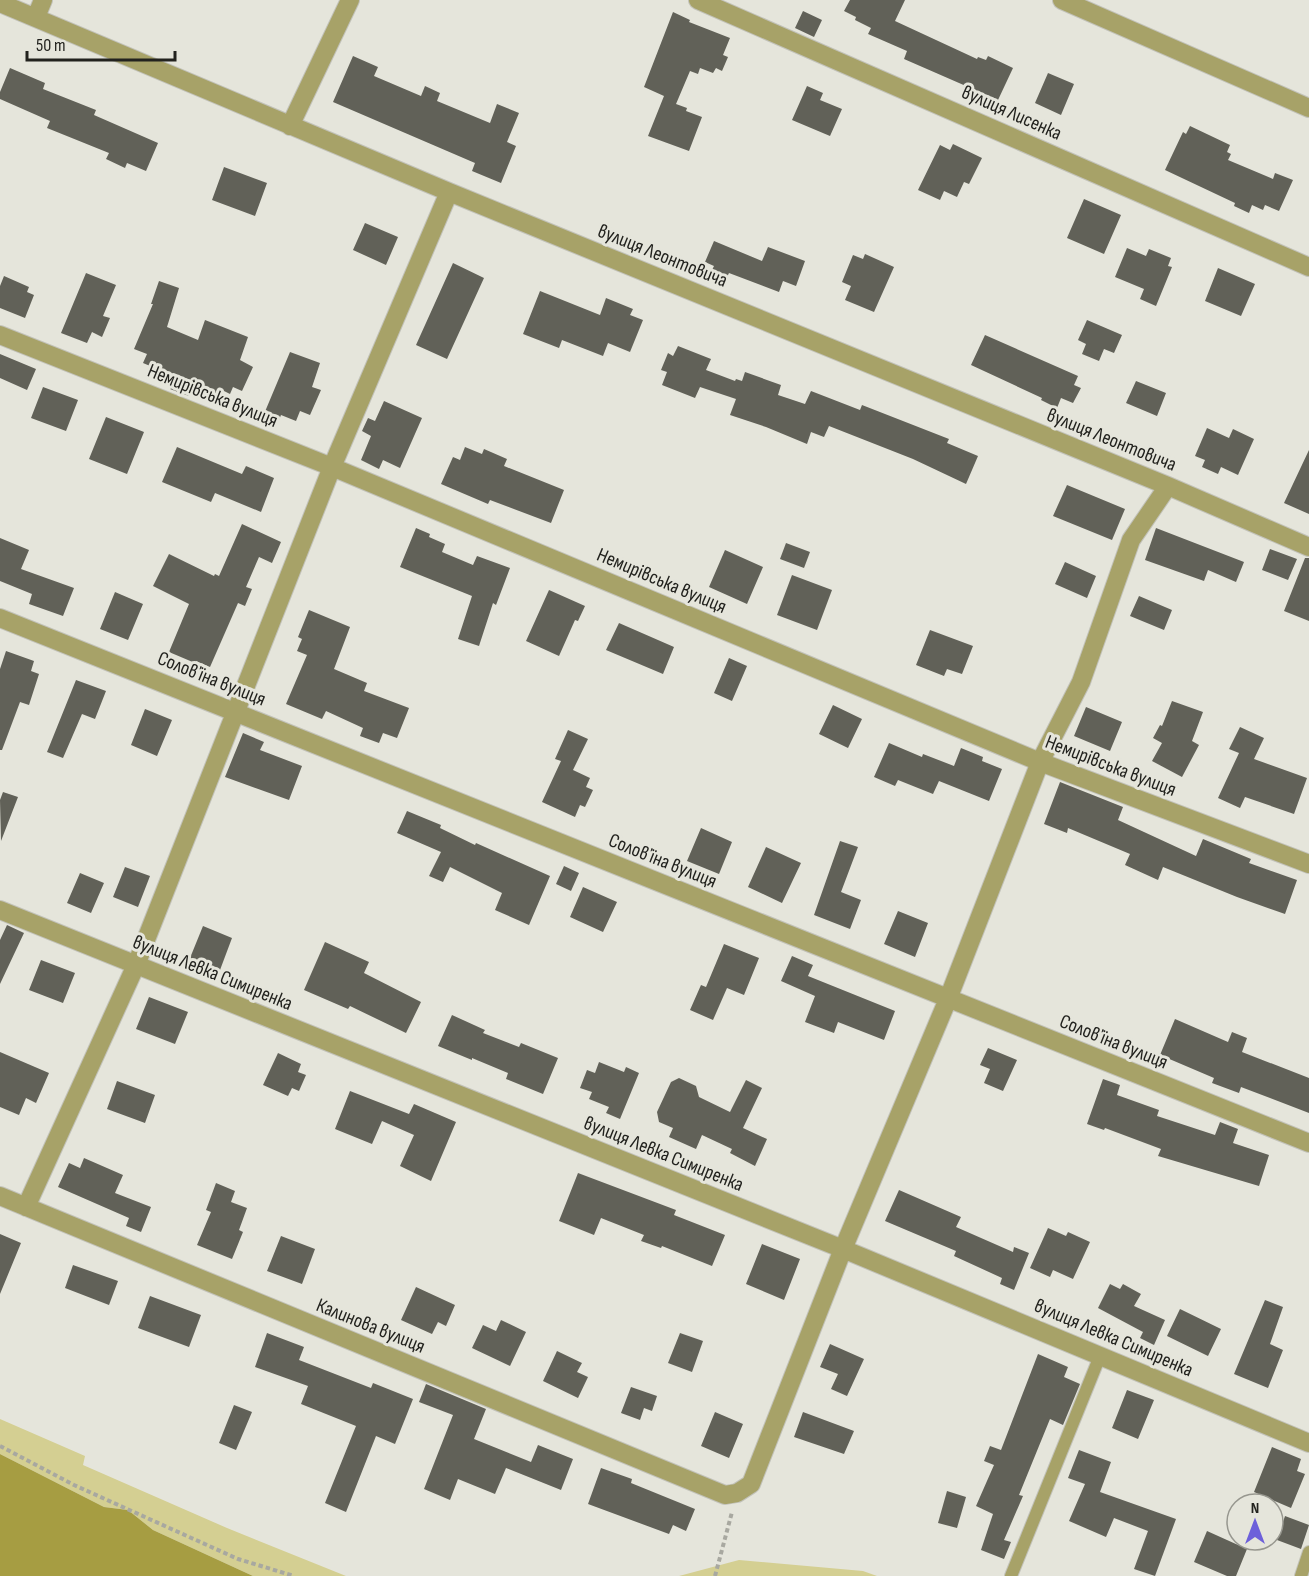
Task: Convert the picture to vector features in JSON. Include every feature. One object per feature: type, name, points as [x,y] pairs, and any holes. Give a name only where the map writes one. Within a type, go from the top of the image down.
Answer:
[{"type":"street","points":[[36,17],[43,0]]},
{"type":"street","points":[[290,126],[350,0]]},
{"type":"street","name":"вулиця Лисенка","points":[[698,0],[1309,267]]},
{"type":"street","points":[[1062,0],[1309,108]]},
{"type":"street","name":"вулиця Леонтовича","points":[[0,3],[290,126],[1167,486],[1309,547]]},
{"type":"street","points":[[26,1207],[136,965],[332,467],[449,192]]},
{"type":"street","name":"Немирівська вулиця","points":[[0,335],[332,467],[1040,762],[1309,864]]},
{"type":"street","points":[[731,1494],[751,1485],[843,1249],[948,999],[1040,762],[1081,682],[1131,540],[1167,486]]},
{"type":"street","name":"Соловʼїна вулиця","points":[[0,618],[1309,1143]]},
{"type":"street","name":"вулиця Левка Симиренка","points":[[0,910],[843,1249],[1309,1443]]},
{"type":"street","name":"Калинова вулиця","points":[[0,1196],[731,1494]]},
{"type":"lane","points":[[1011,1576],[1100,1356]]},
{"type":"lane","points":[[1301,1576],[1309,1552]]},
{"type":"path","points":[[0,1446],[74,1485],[238,1559],[294,1576]]},
{"type":"path","points":[[715,1576],[731,1494]]},
{"type":"shaded area","points":[[0,1419],[85,1456],[83,1465],[227,1528],[346,1576],[253,1576],[153,1530],[128,1510],[104,1507],[0,1454]]},
{"type":"shaded area","points":[[0,1454],[104,1507],[128,1510],[153,1530],[253,1576],[0,1576]]},
{"type":"shaded area","points":[[739,1560],[863,1571],[877,1576],[679,1576]]},
{"type":"building","points":[[850,0],[905,0],[895,21],[977,59],[978,57],[986,60],[988,56],[1013,68],[998,100],[904,59],[907,51],[868,34],[871,28],[844,11]]},
{"type":"building","points":[[803,11],[822,20],[814,37],[795,28]]},
{"type":"building","points":[[673,12],[690,20],[689,22],[730,38],[723,55],[728,57],[722,71],[716,68],[713,73],[700,68],[698,74],[690,71],[676,104],[702,117],[689,151],[648,136],[664,96],[644,87]]},
{"type":"building","points":[[353,56],[378,67],[374,76],[421,96],[425,86],[440,93],[437,101],[490,123],[497,104],[519,113],[507,142],[516,146],[501,183],[472,171],[475,163],[333,102]]},
{"type":"building","points":[[10,68],[45,83],[43,89],[96,110],[94,115],[158,143],[146,171],[127,163],[125,168],[106,159],[109,153],[47,128],[50,121],[0,99],[0,92]]},
{"type":"building","points":[[1048,73],[1074,84],[1061,115],[1035,103]]},
{"type":"building","points":[[807,86],[823,93],[820,100],[842,109],[830,136],[792,120]]},
{"type":"building","points":[[1190,126],[1230,145],[1227,152],[1231,154],[1228,160],[1273,179],[1275,173],[1293,180],[1279,211],[1265,205],[1263,210],[1252,205],[1249,213],[1234,206],[1235,203],[1165,170],[1183,132],[1186,134]]},
{"type":"building","points":[[953,144],[982,158],[969,184],[964,182],[957,197],[944,191],[940,200],[918,190],[940,145],[950,150]]},
{"type":"building","points":[[224,167],[267,183],[255,216],[212,200]]},
{"type":"building","points":[[1084,199],[1121,215],[1104,254],[1067,238]]},
{"type":"building","points":[[365,223],[398,237],[386,265],[353,250]]},
{"type":"building","points":[[714,241],[762,261],[768,247],[805,261],[796,286],[783,281],[779,292],[729,273],[726,279],[711,272],[714,266],[705,262]]},
{"type":"building","points":[[1127,248],[1146,256],[1149,249],[1171,258],[1168,266],[1172,267],[1156,306],[1140,299],[1144,289],[1115,277]]},
{"type":"building","points":[[865,254],[894,267],[874,312],[845,300],[851,286],[842,282],[853,255],[863,259]]},
{"type":"building","points":[[453,263],[484,278],[447,359],[416,345]]},
{"type":"building","points":[[1218,268],[1255,284],[1241,316],[1205,301]]},
{"type":"building","points":[[86,273],[116,285],[103,316],[110,318],[102,337],[92,332],[87,343],[61,333]]},
{"type":"building","points":[[4,276],[29,287],[27,292],[34,295],[25,318],[0,308],[0,286]]},
{"type":"building","points":[[159,281],[179,288],[167,327],[198,340],[205,320],[248,337],[240,360],[253,367],[242,391],[233,387],[230,394],[220,389],[217,394],[194,383],[189,396],[170,389],[174,376],[143,363],[147,354],[134,349],[153,304],[151,304]]},
{"type":"building","points":[[540,291],[600,315],[606,298],[633,309],[630,315],[643,320],[630,352],[608,343],[603,356],[562,340],[559,348],[523,334]]},
{"type":"building","points":[[1087,320],[1122,335],[1114,353],[1104,349],[1099,361],[1082,354],[1086,344],[1078,340]]},
{"type":"building","points":[[985,335],[1078,376],[1074,385],[1081,388],[1073,403],[1061,398],[1057,408],[1041,400],[1042,398],[971,365]]},
{"type":"building","points":[[678,346],[711,359],[706,370],[735,381],[736,379],[742,381],[745,372],[781,385],[778,395],[805,404],[811,391],[860,410],[862,405],[949,439],[947,443],[978,456],[966,484],[913,459],[829,426],[824,437],[811,432],[807,444],[730,415],[736,399],[700,387],[695,398],[662,385],[667,372],[661,370],[668,353],[673,356]]},
{"type":"building","points":[[290,352],[320,363],[312,387],[321,390],[310,415],[300,411],[296,421],[281,415],[279,420],[264,414]]},
{"type":"building","points":[[0,354],[36,369],[27,390],[0,378]]},
{"type":"building","points":[[1136,381],[1166,393],[1157,416],[1126,403]]},
{"type":"building","points":[[43,387],[78,400],[66,431],[31,418]]},
{"type":"building","points":[[384,401],[422,418],[400,468],[383,460],[379,469],[361,460],[371,436],[362,431],[368,418],[375,421]]},
{"type":"building","points":[[106,417],[144,432],[127,474],[89,459]]},
{"type":"building","points":[[1207,428],[1229,438],[1233,429],[1254,439],[1238,475],[1221,467],[1218,474],[1202,467],[1205,460],[1195,456]]},
{"type":"building","points":[[177,447],[242,474],[246,466],[274,478],[261,512],[215,493],[211,502],[162,482]]},
{"type":"building","points":[[465,447],[482,454],[484,449],[507,459],[504,466],[564,490],[551,523],[490,500],[488,504],[441,484],[453,457],[460,460]]},
{"type":"building","points":[[1309,450],[1309,514],[1284,503]]},
{"type":"building","points":[[1067,485],[1125,509],[1112,540],[1053,516]]},
{"type":"building","points":[[242,524],[281,542],[272,563],[259,557],[246,587],[252,589],[245,606],[238,603],[210,667],[169,652],[189,604],[153,586],[169,554],[214,576],[215,574],[219,576]]},
{"type":"building","points":[[416,528],[445,544],[442,552],[473,565],[477,556],[510,568],[496,605],[493,603],[479,646],[458,639],[472,596],[400,567]]},
{"type":"building","points":[[1156,528],[1244,562],[1236,582],[1208,570],[1204,581],[1145,560]]},
{"type":"building","points":[[0,538],[29,550],[21,569],[74,588],[63,616],[29,604],[32,594],[0,581]]},
{"type":"building","points":[[786,543],[810,552],[804,568],[780,559]]},
{"type":"building","points":[[1270,549],[1297,559],[1288,580],[1262,570]]},
{"type":"building","points":[[725,550],[763,567],[747,604],[709,587]]},
{"type":"building","points":[[1305,558],[1309,558],[1309,621],[1284,611]]},
{"type":"building","points":[[1065,562],[1096,576],[1087,598],[1055,584]]},
{"type":"building","points":[[792,575],[832,590],[817,630],[777,615]]},
{"type":"building","points":[[549,590],[585,606],[578,621],[575,620],[559,656],[526,641]]},
{"type":"building","points":[[115,592],[143,604],[128,640],[100,629]]},
{"type":"building","points":[[1139,596],[1172,610],[1164,630],[1130,616]]},
{"type":"building","points":[[309,610],[350,627],[334,669],[367,683],[364,691],[409,708],[397,738],[383,733],[379,743],[360,736],[363,728],[326,711],[322,719],[286,704],[307,655],[297,651],[302,639],[298,637]]},
{"type":"building","points":[[619,623],[674,647],[663,674],[606,650]]},
{"type":"building","points":[[930,630],[973,646],[962,674],[947,669],[944,676],[916,665]]},
{"type":"building","points":[[6,651],[34,661],[31,671],[39,674],[29,705],[20,702],[2,750],[0,750],[0,669]]},
{"type":"building","points":[[729,658],[747,666],[732,701],[714,693]]},
{"type":"building","points":[[76,680],[106,691],[95,719],[82,714],[63,758],[47,752]]},
{"type":"building","points":[[1172,701],[1203,712],[1192,741],[1199,745],[1182,777],[1152,761],[1162,743],[1153,738],[1160,725],[1162,726]]},
{"type":"building","points":[[833,705],[862,719],[848,748],[819,734]]},
{"type":"building","points":[[1086,707],[1122,722],[1110,751],[1074,736]]},
{"type":"building","points":[[145,709],[172,720],[157,756],[131,745]]},
{"type":"building","points":[[1240,727],[1264,738],[1254,759],[1307,778],[1294,814],[1245,797],[1240,808],[1218,798],[1239,753],[1229,749]]},
{"type":"building","points":[[568,730],[588,739],[573,770],[590,778],[586,787],[593,790],[585,807],[580,805],[575,817],[542,802],[561,761],[555,759]]},
{"type":"building","points":[[243,733],[264,742],[260,750],[302,766],[289,800],[225,777]]},
{"type":"building","points":[[889,743],[922,757],[923,754],[954,766],[961,748],[983,757],[982,761],[1002,769],[989,801],[939,781],[933,794],[898,780],[895,786],[874,777]]},
{"type":"building","points":[[1060,782],[1123,807],[1118,820],[1196,856],[1203,839],[1251,859],[1249,863],[1297,880],[1285,914],[1163,867],[1158,880],[1125,865],[1130,854],[1068,828],[1067,833],[1044,824]]},
{"type":"building","points":[[3,792],[18,797],[1,841],[0,800]]},
{"type":"building","points":[[407,811],[441,825],[440,828],[475,845],[476,843],[550,876],[529,925],[495,910],[502,893],[450,867],[443,882],[429,876],[441,852],[397,833]]},
{"type":"building","points":[[701,828],[732,842],[719,874],[687,861]]},
{"type":"building","points":[[840,841],[858,847],[841,892],[861,900],[850,929],[814,915]]},
{"type":"building","points":[[766,847],[801,863],[782,903],[748,887]]},
{"type":"building","points":[[564,866],[579,873],[571,891],[556,884]]},
{"type":"building","points":[[125,867],[150,876],[138,907],[113,897]]},
{"type":"building","points":[[80,873],[104,883],[91,913],[67,903]]},
{"type":"building","points":[[583,887],[617,902],[603,932],[570,917]]},
{"type":"building","points":[[898,911],[928,923],[915,957],[884,944]]},
{"type":"building","points":[[7,925],[24,933],[0,984],[0,940]]},
{"type":"building","points":[[203,926],[232,938],[220,970],[190,958]]},
{"type":"building","points":[[325,942],[369,962],[364,973],[421,1002],[406,1033],[350,1006],[348,1009],[304,990]]},
{"type":"building","points":[[724,944],[759,958],[744,995],[727,988],[713,1020],[690,1010],[701,985],[706,987]]},
{"type":"building","points":[[792,956],[813,965],[808,976],[895,1011],[884,1040],[838,1022],[834,1033],[805,1022],[815,996],[781,981]]},
{"type":"building","points":[[41,960],[75,973],[63,1003],[29,990]]},
{"type":"building","points":[[149,997],[188,1012],[175,1044],[136,1029]]},
{"type":"building","points":[[452,1015],[485,1030],[483,1033],[519,1047],[521,1043],[558,1058],[543,1094],[506,1079],[508,1073],[438,1046]]},
{"type":"building","points":[[1175,1019],[1228,1042],[1232,1032],[1247,1038],[1242,1052],[1309,1078],[1309,1113],[1241,1087],[1239,1093],[1212,1083],[1214,1078],[1160,1055]]},
{"type":"building","points":[[988,1048],[1017,1060],[1003,1091],[984,1083],[990,1069],[980,1065]]},
{"type":"building","points":[[0,1052],[49,1073],[36,1103],[26,1098],[19,1115],[0,1107]]},
{"type":"building","points":[[278,1053],[301,1064],[298,1072],[306,1075],[299,1091],[292,1088],[288,1096],[263,1085]]},
{"type":"building","points":[[599,1062],[624,1072],[626,1067],[639,1073],[620,1119],[606,1113],[609,1107],[589,1099],[592,1092],[580,1088],[587,1070],[595,1073]]},
{"type":"building","points":[[679,1078],[696,1086],[699,1097],[730,1112],[746,1080],[762,1088],[743,1128],[767,1139],[755,1166],[730,1153],[732,1149],[702,1135],[696,1149],[669,1137],[673,1128],[659,1122],[657,1112],[671,1082]]},
{"type":"building","points":[[1103,1079],[1120,1085],[1117,1095],[1159,1110],[1157,1116],[1215,1135],[1220,1122],[1238,1129],[1233,1143],[1269,1155],[1259,1186],[1158,1156],[1161,1149],[1105,1128],[1104,1130],[1087,1124]]},
{"type":"building","points":[[117,1081],[155,1095],[145,1123],[107,1109]]},
{"type":"building","points":[[350,1091],[409,1114],[414,1104],[456,1122],[431,1181],[400,1166],[414,1135],[382,1121],[372,1144],[335,1129]]},
{"type":"building","points":[[84,1158],[123,1175],[115,1193],[151,1207],[141,1232],[126,1226],[129,1218],[58,1187],[69,1163],[80,1168]]},
{"type":"building","points":[[578,1173],[676,1210],[674,1215],[725,1235],[712,1266],[662,1246],[661,1248],[641,1241],[644,1235],[601,1218],[594,1235],[559,1221]]},
{"type":"building","points":[[216,1183],[235,1191],[231,1202],[247,1208],[239,1230],[243,1232],[232,1259],[197,1245],[211,1212],[206,1210]]},
{"type":"building","points":[[899,1190],[961,1217],[956,1227],[1013,1252],[1014,1247],[1029,1253],[1014,1290],[1000,1284],[1002,1278],[954,1256],[956,1251],[885,1221]]},
{"type":"building","points":[[1048,1228],[1066,1236],[1068,1232],[1090,1242],[1073,1279],[1053,1270],[1050,1277],[1030,1268]]},
{"type":"building","points":[[0,1234],[21,1243],[0,1294]]},
{"type":"building","points":[[281,1236],[315,1249],[302,1284],[267,1271]]},
{"type":"building","points":[[762,1244],[800,1259],[784,1300],[746,1284]]},
{"type":"building","points":[[73,1265],[118,1281],[109,1305],[65,1288]]},
{"type":"building","points":[[1110,1284],[1120,1289],[1123,1284],[1141,1294],[1134,1306],[1165,1320],[1154,1345],[1140,1338],[1143,1332],[1098,1308]]},
{"type":"building","points":[[416,1287],[455,1305],[446,1326],[438,1322],[432,1334],[401,1320]]},
{"type":"building","points":[[150,1296],[201,1315],[189,1347],[138,1328]]},
{"type":"building","points":[[1265,1300],[1283,1307],[1270,1344],[1283,1350],[1268,1388],[1234,1374]]},
{"type":"building","points":[[1180,1309],[1221,1329],[1208,1356],[1167,1336]]},
{"type":"building","points":[[501,1320],[526,1332],[510,1366],[472,1348],[483,1325],[496,1331]]},
{"type":"building","points":[[267,1333],[304,1347],[299,1360],[371,1388],[373,1383],[413,1399],[395,1444],[376,1436],[346,1512],[325,1503],[356,1426],[301,1404],[308,1386],[255,1367]]},
{"type":"building","points":[[680,1333],[703,1341],[692,1372],[668,1363]]},
{"type":"building","points":[[830,1344],[864,1359],[847,1396],[831,1389],[838,1374],[820,1367]]},
{"type":"building","points":[[557,1351],[582,1363],[577,1372],[588,1377],[578,1398],[543,1381]]},
{"type":"building","points":[[1038,1354],[1068,1367],[1064,1377],[1080,1384],[1063,1425],[1050,1419],[1019,1495],[1023,1496],[1004,1540],[1011,1542],[1004,1559],[981,1550],[993,1514],[976,1506],[994,1465],[984,1461],[990,1446],[1001,1450]]},
{"type":"building","points":[[426,1384],[486,1409],[474,1439],[531,1462],[538,1445],[573,1459],[561,1490],[506,1468],[495,1494],[458,1479],[450,1500],[424,1489],[453,1415],[419,1402]]},
{"type":"building","points":[[631,1387],[657,1396],[652,1411],[644,1408],[640,1420],[621,1413]]},
{"type":"building","points":[[1127,1390],[1154,1400],[1138,1439],[1112,1428]]},
{"type":"building","points":[[234,1405],[252,1412],[236,1450],[219,1443]]},
{"type":"building","points":[[715,1412],[743,1424],[729,1458],[701,1446]]},
{"type":"building","points":[[803,1412],[854,1431],[844,1454],[794,1437]]},
{"type":"building","points":[[1272,1447],[1301,1459],[1297,1471],[1305,1474],[1291,1508],[1285,1505],[1285,1492],[1254,1492]]},
{"type":"building","points":[[1079,1450],[1111,1462],[1100,1492],[1176,1519],[1155,1576],[1134,1569],[1148,1531],[1114,1518],[1106,1537],[1069,1521],[1085,1484],[1068,1478]]},
{"type":"building","points":[[601,1468],[632,1479],[631,1483],[695,1509],[686,1531],[673,1525],[669,1534],[588,1504]]},
{"type":"building","points":[[947,1491],[966,1497],[957,1528],[938,1523]]},
{"type":"building","points":[[1285,1516],[1309,1525],[1301,1549],[1285,1543]]},
{"type":"building","points":[[1207,1531],[1225,1539],[1225,1552],[1246,1552],[1236,1576],[1227,1576],[1194,1562]]}]
